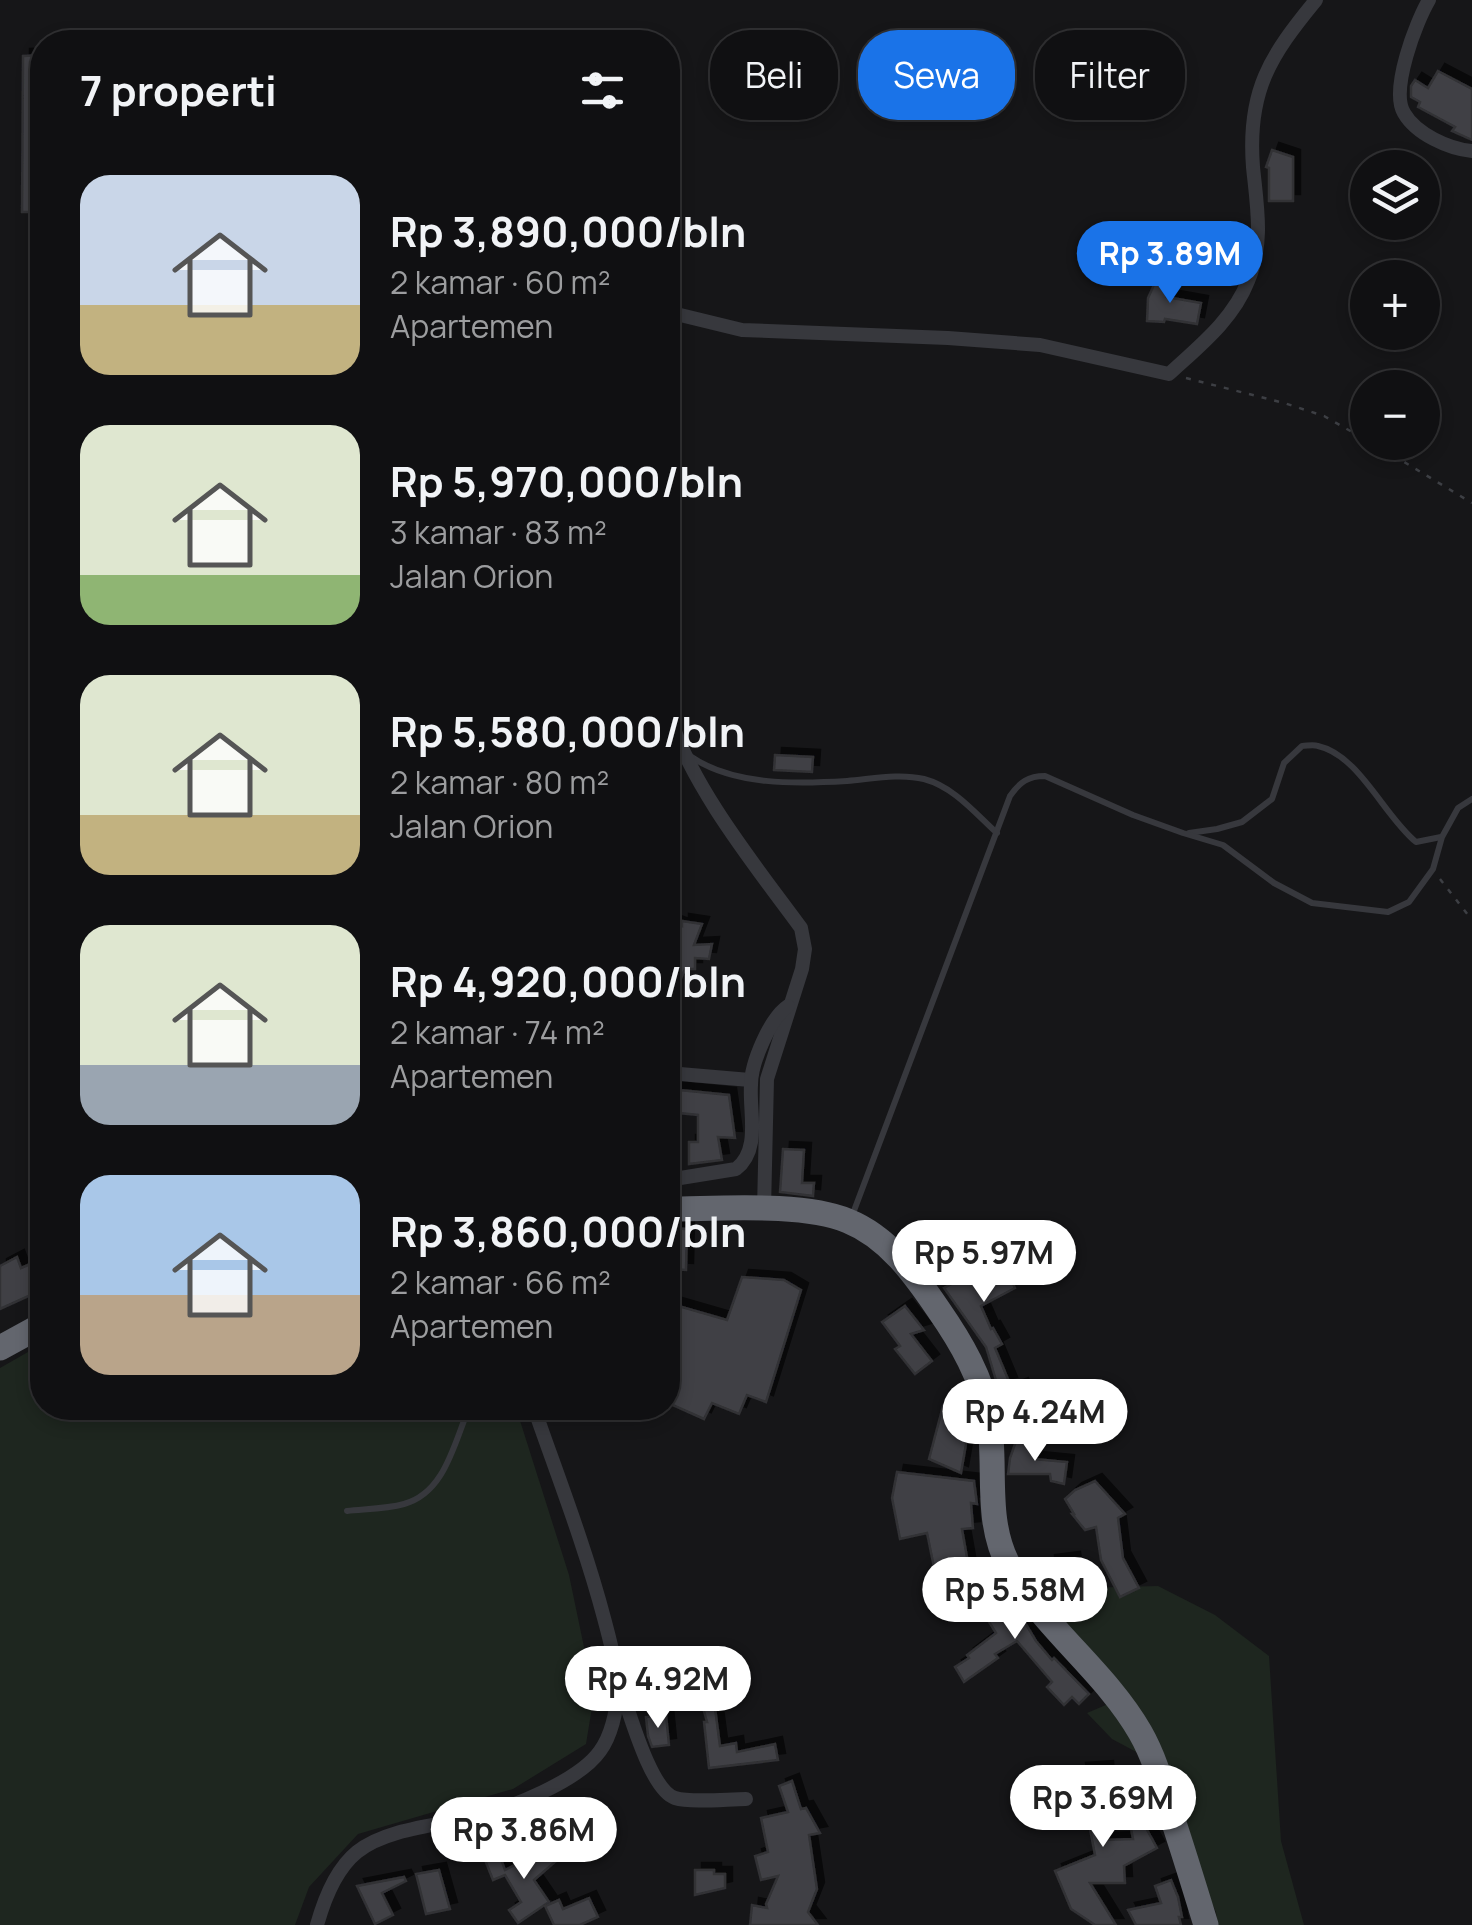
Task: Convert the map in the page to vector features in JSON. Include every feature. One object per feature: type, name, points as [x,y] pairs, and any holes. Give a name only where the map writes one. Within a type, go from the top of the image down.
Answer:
[{"type":"highway","points":[[680,1209],[764,1209],[815,1213],[850,1221],[878,1239],[910,1270],[952,1328],[968,1358],[988,1413],[993,1515],[1004,1556],[1034,1602],[1138,1730],[1151,1754],[1206,1925]]},
{"type":"highway","points":[[0,1348],[30,1331]]},
{"type":"street","points":[[680,315],[742,330],[948,338],[1040,346],[1168,374],[1202,344],[1237,304],[1250,278],[1259,237],[1252,148],[1255,104],[1260,84],[1282,43],[1316,0]]},
{"type":"street","points":[[1429,0],[1412,35],[1400,100],[1404,113],[1419,128],[1438,141],[1472,151]]},
{"type":"street","points":[[680,743],[748,856],[801,928],[805,949],[767,1079],[764,1209]]},
{"type":"street","points":[[680,1178],[736,1170],[744,1164],[752,1132],[750,1080],[775,1018],[792,1002]]},
{"type":"street","points":[[680,1074],[750,1080]]},
{"type":"street","points":[[538,1420],[594,1582],[615,1671],[651,1770],[664,1792],[678,1799],[746,1799]]},
{"type":"street","points":[[317,1925],[332,1888],[357,1852],[407,1831],[504,1808],[588,1765],[602,1748],[612,1725],[617,1692],[615,1671]]},
{"type":"lane","points":[[1182,833],[1217,830],[1242,822],[1272,800],[1284,763],[1302,746],[1318,746],[1345,759],[1403,832],[1416,842],[1442,836]]},
{"type":"lane","points":[[685,753],[708,768],[766,780],[813,782],[898,776],[924,779],[950,791],[997,833]]},
{"type":"lane","points":[[850,1221],[1010,796],[1030,776],[1045,776],[1132,815],[1223,844],[1274,883],[1312,903],[1388,912],[1408,902],[1434,870],[1442,836],[1458,808],[1472,799]]},
{"type":"lane","points":[[347,1511],[404,1504],[426,1494],[440,1478],[464,1420]]},
{"type":"path","points":[[1168,374],[1297,407],[1350,431]]},
{"type":"path","points":[[1399,460],[1472,503]]},
{"type":"path","points":[[1434,870],[1472,920]]},
{"type":"shaded area","points":[[30,1351],[30,1420],[520,1420],[569,1575],[594,1695],[586,1744],[513,1789],[358,1834],[309,1887],[295,1925],[0,1925],[0,1368]]},
{"type":"shaded area","points":[[1158,1586],[1215,1615],[1269,1656],[1281,1841],[1304,1925],[1218,1925],[1216,1912],[1142,1755],[1112,1739],[1087,1713],[1120,1699],[1055,1614],[1082,1588]]},
{"type":"building","points":[[23,56],[30,56],[30,212],[22,212]]},
{"type":"building","points":[[1438,71],[1472,89],[1472,140],[1452,131],[1455,127],[1418,107],[1420,102],[1411,97],[1415,80],[1428,88]]},
{"type":"building","points":[[1272,150],[1293,157],[1293,201],[1269,201],[1266,167]]},
{"type":"building","points":[[1157,278],[1172,285],[1167,297],[1201,303],[1197,324],[1165,319],[1147,321],[1148,298]]},
{"type":"building","points":[[775,755],[813,757],[812,772],[774,770]]},
{"type":"building","points":[[682,921],[702,924],[694,945],[712,944],[709,959],[695,958],[695,969],[685,969],[680,981],[680,925]]},
{"type":"building","points":[[680,1090],[729,1095],[735,1138],[718,1137],[722,1160],[689,1164],[689,1142],[698,1142],[698,1115],[680,1113]]},
{"type":"building","points":[[783,1149],[804,1150],[802,1183],[814,1183],[813,1196],[780,1192]]},
{"type":"building","points":[[680,1229],[687,1229],[686,1270],[680,1270]]},
{"type":"building","points":[[999,1253],[1015,1288],[981,1306],[1002,1344],[995,1348],[1010,1384],[998,1387],[986,1347],[944,1288]]},
{"type":"building","points":[[17,1257],[21,1268],[30,1264],[30,1295],[0,1309],[0,1266]]},
{"type":"building","points":[[742,1277],[784,1280],[801,1290],[766,1402],[747,1395],[739,1414],[712,1403],[704,1419],[680,1408],[680,1306],[727,1320]]},
{"type":"building","points":[[905,1306],[924,1330],[911,1334],[932,1361],[915,1374],[895,1349],[900,1346],[882,1322]]},
{"type":"building","points":[[1021,1385],[1035,1414],[1010,1422],[1002,1393]]},
{"type":"building","points":[[943,1406],[964,1410],[970,1421],[961,1473],[929,1459]]},
{"type":"building","points":[[1016,1441],[1036,1446],[1035,1459],[1067,1462],[1064,1484],[1051,1481],[1050,1474],[1008,1474]]},
{"type":"building","points":[[897,1472],[974,1481],[977,1504],[971,1503],[973,1528],[962,1529],[971,1580],[938,1587],[927,1533],[900,1539],[892,1498]]},
{"type":"building","points":[[1095,1481],[1125,1514],[1118,1518],[1123,1558],[1139,1588],[1120,1597],[1101,1560],[1096,1527],[1085,1530],[1065,1499]]},
{"type":"building","points":[[1073,1559],[1076,1581],[1050,1584],[1048,1562]]},
{"type":"building","points":[[993,1569],[1036,1641],[1089,1694],[1079,1704],[1072,1697],[1064,1705],[1047,1687],[1052,1682],[1017,1641],[995,1654],[998,1658],[964,1682],[955,1667],[996,1633],[979,1606],[988,1601],[977,1577]]},
{"type":"building","points":[[732,1669],[721,1706],[715,1708],[720,1746],[736,1743],[737,1752],[775,1744],[778,1760],[709,1768],[707,1722],[695,1679]]},
{"type":"building","points":[[666,1715],[669,1745],[652,1747],[646,1717]]},
{"type":"building","points":[[1106,1768],[1108,1791],[1099,1840],[1133,1839],[1124,1792],[1143,1792],[1147,1813],[1139,1815],[1157,1848],[1124,1866],[1125,1883],[1090,1883],[1116,1925],[1095,1925],[1071,1909],[1055,1871],[1095,1855],[1089,1824],[1083,1825],[1085,1791],[1079,1770]]},
{"type":"building","points":[[792,1781],[801,1809],[806,1808],[820,1833],[809,1835],[817,1889],[808,1912],[818,1925],[750,1925],[752,1905],[767,1908],[778,1876],[761,1880],[755,1856],[768,1852],[761,1818],[788,1812],[779,1786]]},
{"type":"building","points":[[543,1850],[555,1862],[534,1880],[549,1902],[518,1923],[509,1910],[521,1902],[505,1875],[493,1880],[485,1860],[501,1859],[505,1870]]},
{"type":"building","points":[[439,1870],[450,1909],[426,1914],[416,1874]]},
{"type":"building","points":[[695,1870],[725,1874],[725,1888],[695,1895]]},
{"type":"building","points":[[404,1877],[406,1881],[382,1893],[393,1915],[375,1924],[357,1886]]},
{"type":"building","points":[[1171,1880],[1178,1897],[1181,1925],[1136,1925],[1128,1910],[1161,1903],[1155,1886]]},
{"type":"building","points":[[589,1898],[598,1917],[580,1925],[554,1925],[545,1906],[559,1900],[563,1909]]}]
